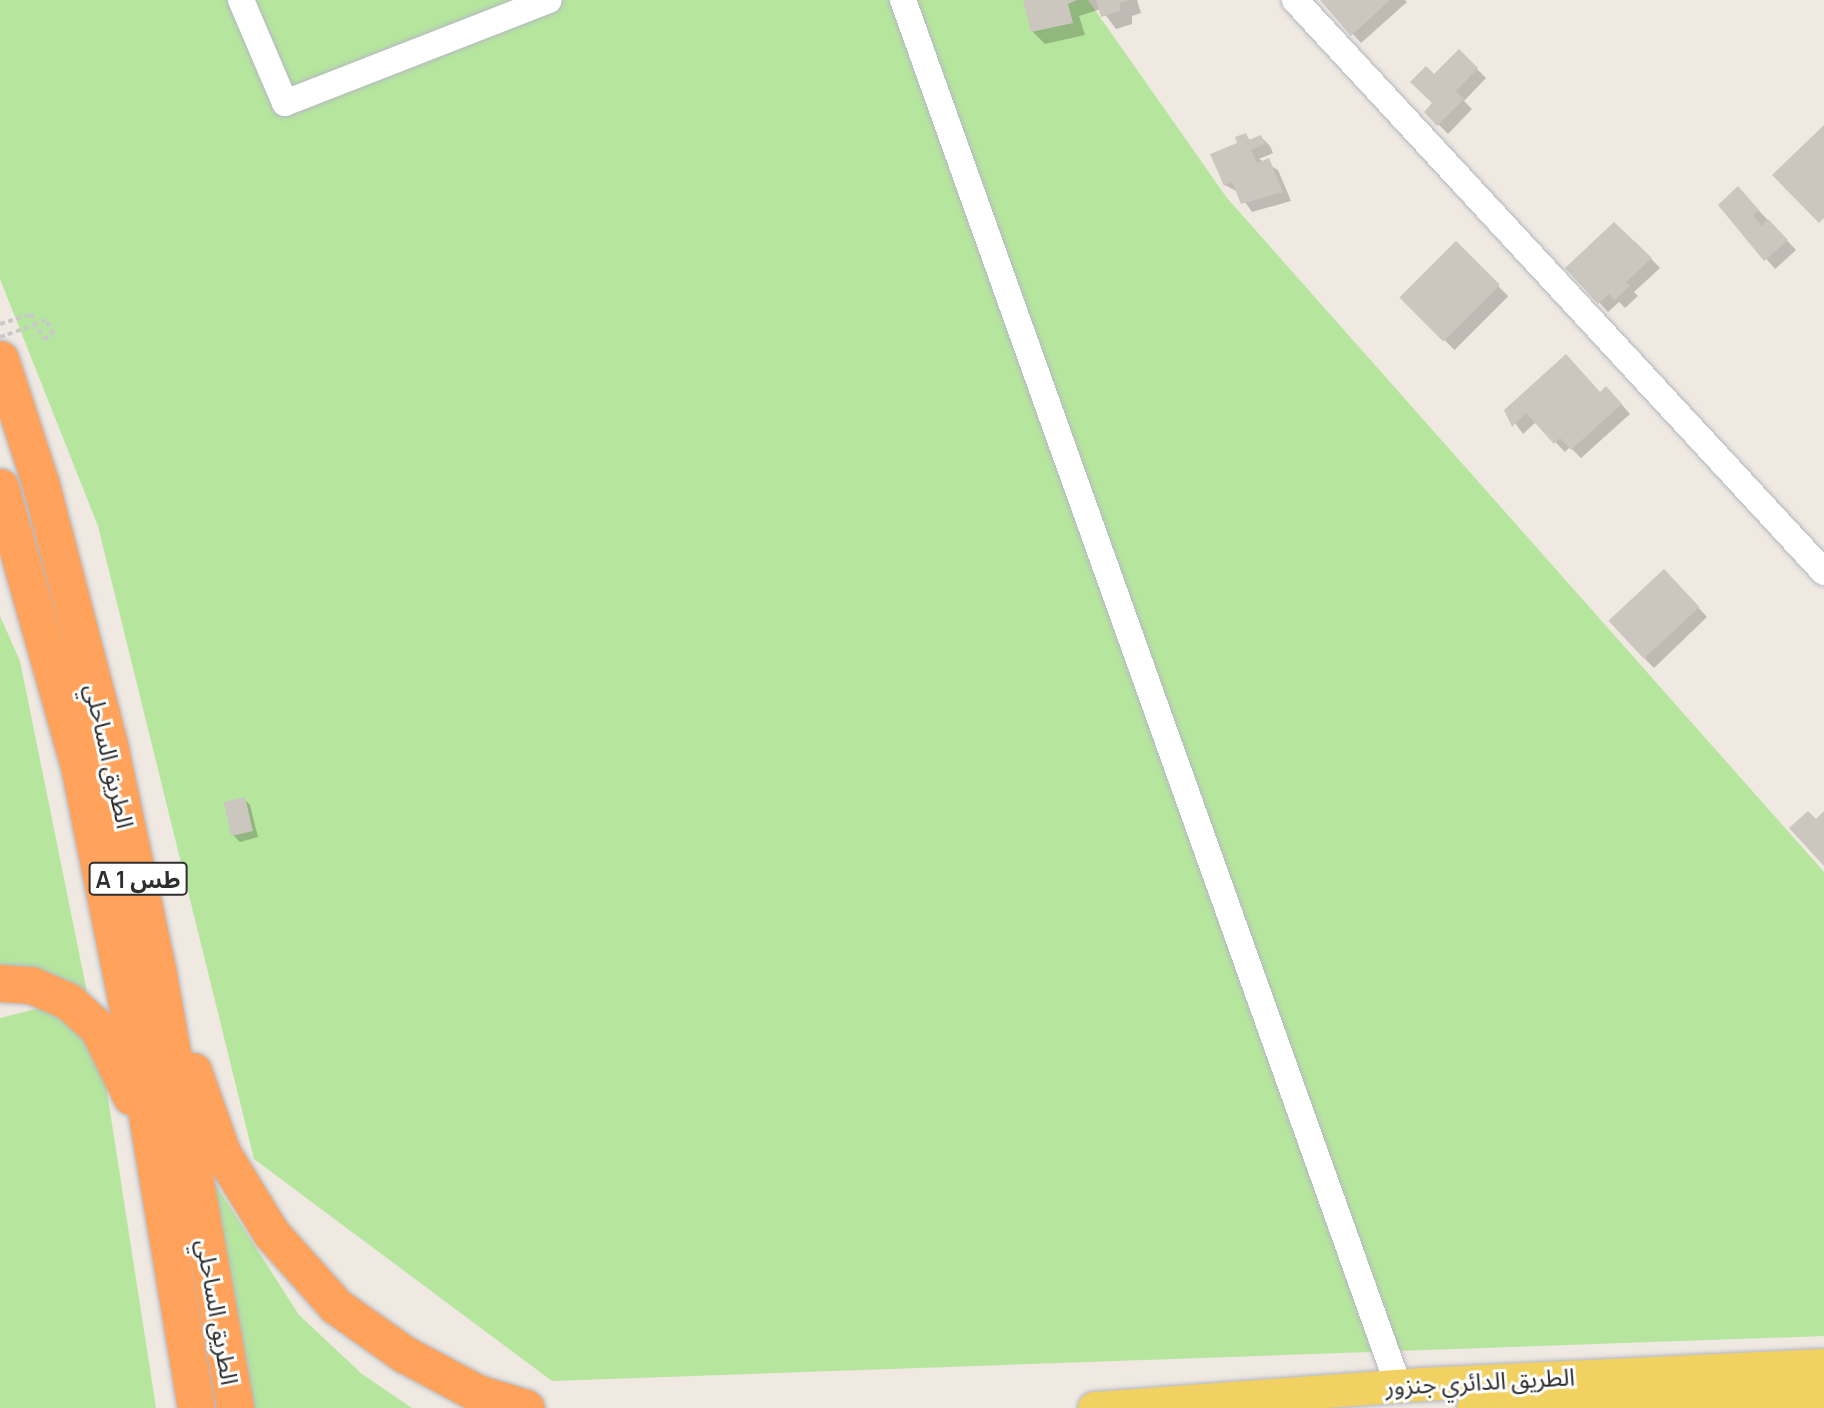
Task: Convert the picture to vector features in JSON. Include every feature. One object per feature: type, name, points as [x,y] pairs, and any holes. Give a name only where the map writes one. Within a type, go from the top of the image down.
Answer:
[{"type":"highway","name":"الطريق الساحلي","points":[[0,359],[75,606],[158,974],[235,1408]]},
{"type":"highway","name":"الطريق الساحلي","points":[[0,487],[79,766],[156,1162],[196,1408]]},
{"type":"highway","points":[[158,974],[222,1153],[271,1233],[335,1306],[404,1354],[477,1393],[526,1408]]},
{"type":"highway","points":[[0,983],[31,985],[68,1001],[98,1028],[121,1068],[156,1162]]},
{"type":"main road","name":"الطريق الدائري جنزور","points":[[1094,1408],[1398,1385],[1819,1390]]},
{"type":"main road","name":"الطريق الدائري جنزور","points":[[1473,1408],[1636,1406],[1819,1390]]},
{"type":"street","points":[[241,0],[285,103],[549,0]]},
{"type":"street","points":[[903,0],[1123,626],[1398,1385]]},
{"type":"street","points":[[1295,0],[1824,572]]},
{"type":"path","points":[[0,324],[31,314],[44,339],[53,335],[46,320],[40,323],[0,337]]},
{"type":"green space","points":[[0,0],[1088,0],[1227,198],[1824,872],[1824,1336],[552,1381],[254,1159],[98,526],[0,279]]},
{"type":"green space","points":[[0,616],[20,661],[89,1002],[0,973]]},
{"type":"green space","points":[[40,1008],[63,1018],[90,1043],[105,1079],[156,1408],[0,1408],[0,1018]]},
{"type":"green space","points":[[205,1168],[299,1315],[362,1374],[412,1408],[250,1408]]},
{"type":"building","points":[[1023,0],[1077,0],[1068,4],[1073,23],[1031,32]]},
{"type":"building","points":[[1096,0],[1129,1],[1120,3],[1120,11],[1101,17]]},
{"type":"building","points":[[1320,0],[1390,0],[1351,36]]},
{"type":"building","points":[[1459,49],[1478,68],[1456,91],[1464,99],[1437,126],[1424,112],[1432,103],[1410,82],[1426,66],[1434,74]]},
{"type":"building","points":[[1824,125],[1824,218],[1819,223],[1772,175]]},
{"type":"building","points":[[1246,133],[1249,140],[1261,135],[1265,144],[1251,150],[1257,163],[1269,158],[1283,192],[1241,204],[1232,182],[1224,186],[1210,154],[1237,143],[1235,137]]},
{"type":"building","points":[[1738,186],[1759,210],[1753,215],[1762,226],[1768,219],[1788,240],[1764,261],[1718,205]]},
{"type":"building","points":[[1614,222],[1652,258],[1626,282],[1630,285],[1615,300],[1609,294],[1598,304],[1565,268]]},
{"type":"building","points":[[1456,241],[1500,285],[1443,341],[1399,298]]},
{"type":"building","points":[[1566,354],[1600,392],[1606,386],[1622,404],[1571,450],[1560,438],[1554,444],[1526,413],[1512,427],[1504,410]]},
{"type":"building","points":[[1664,569],[1699,607],[1644,659],[1608,621]]},
{"type":"building","points":[[245,797],[253,831],[231,836],[224,802]]},
{"type":"building","points":[[1808,811],[1816,819],[1824,811],[1824,866],[1789,828]]}]
